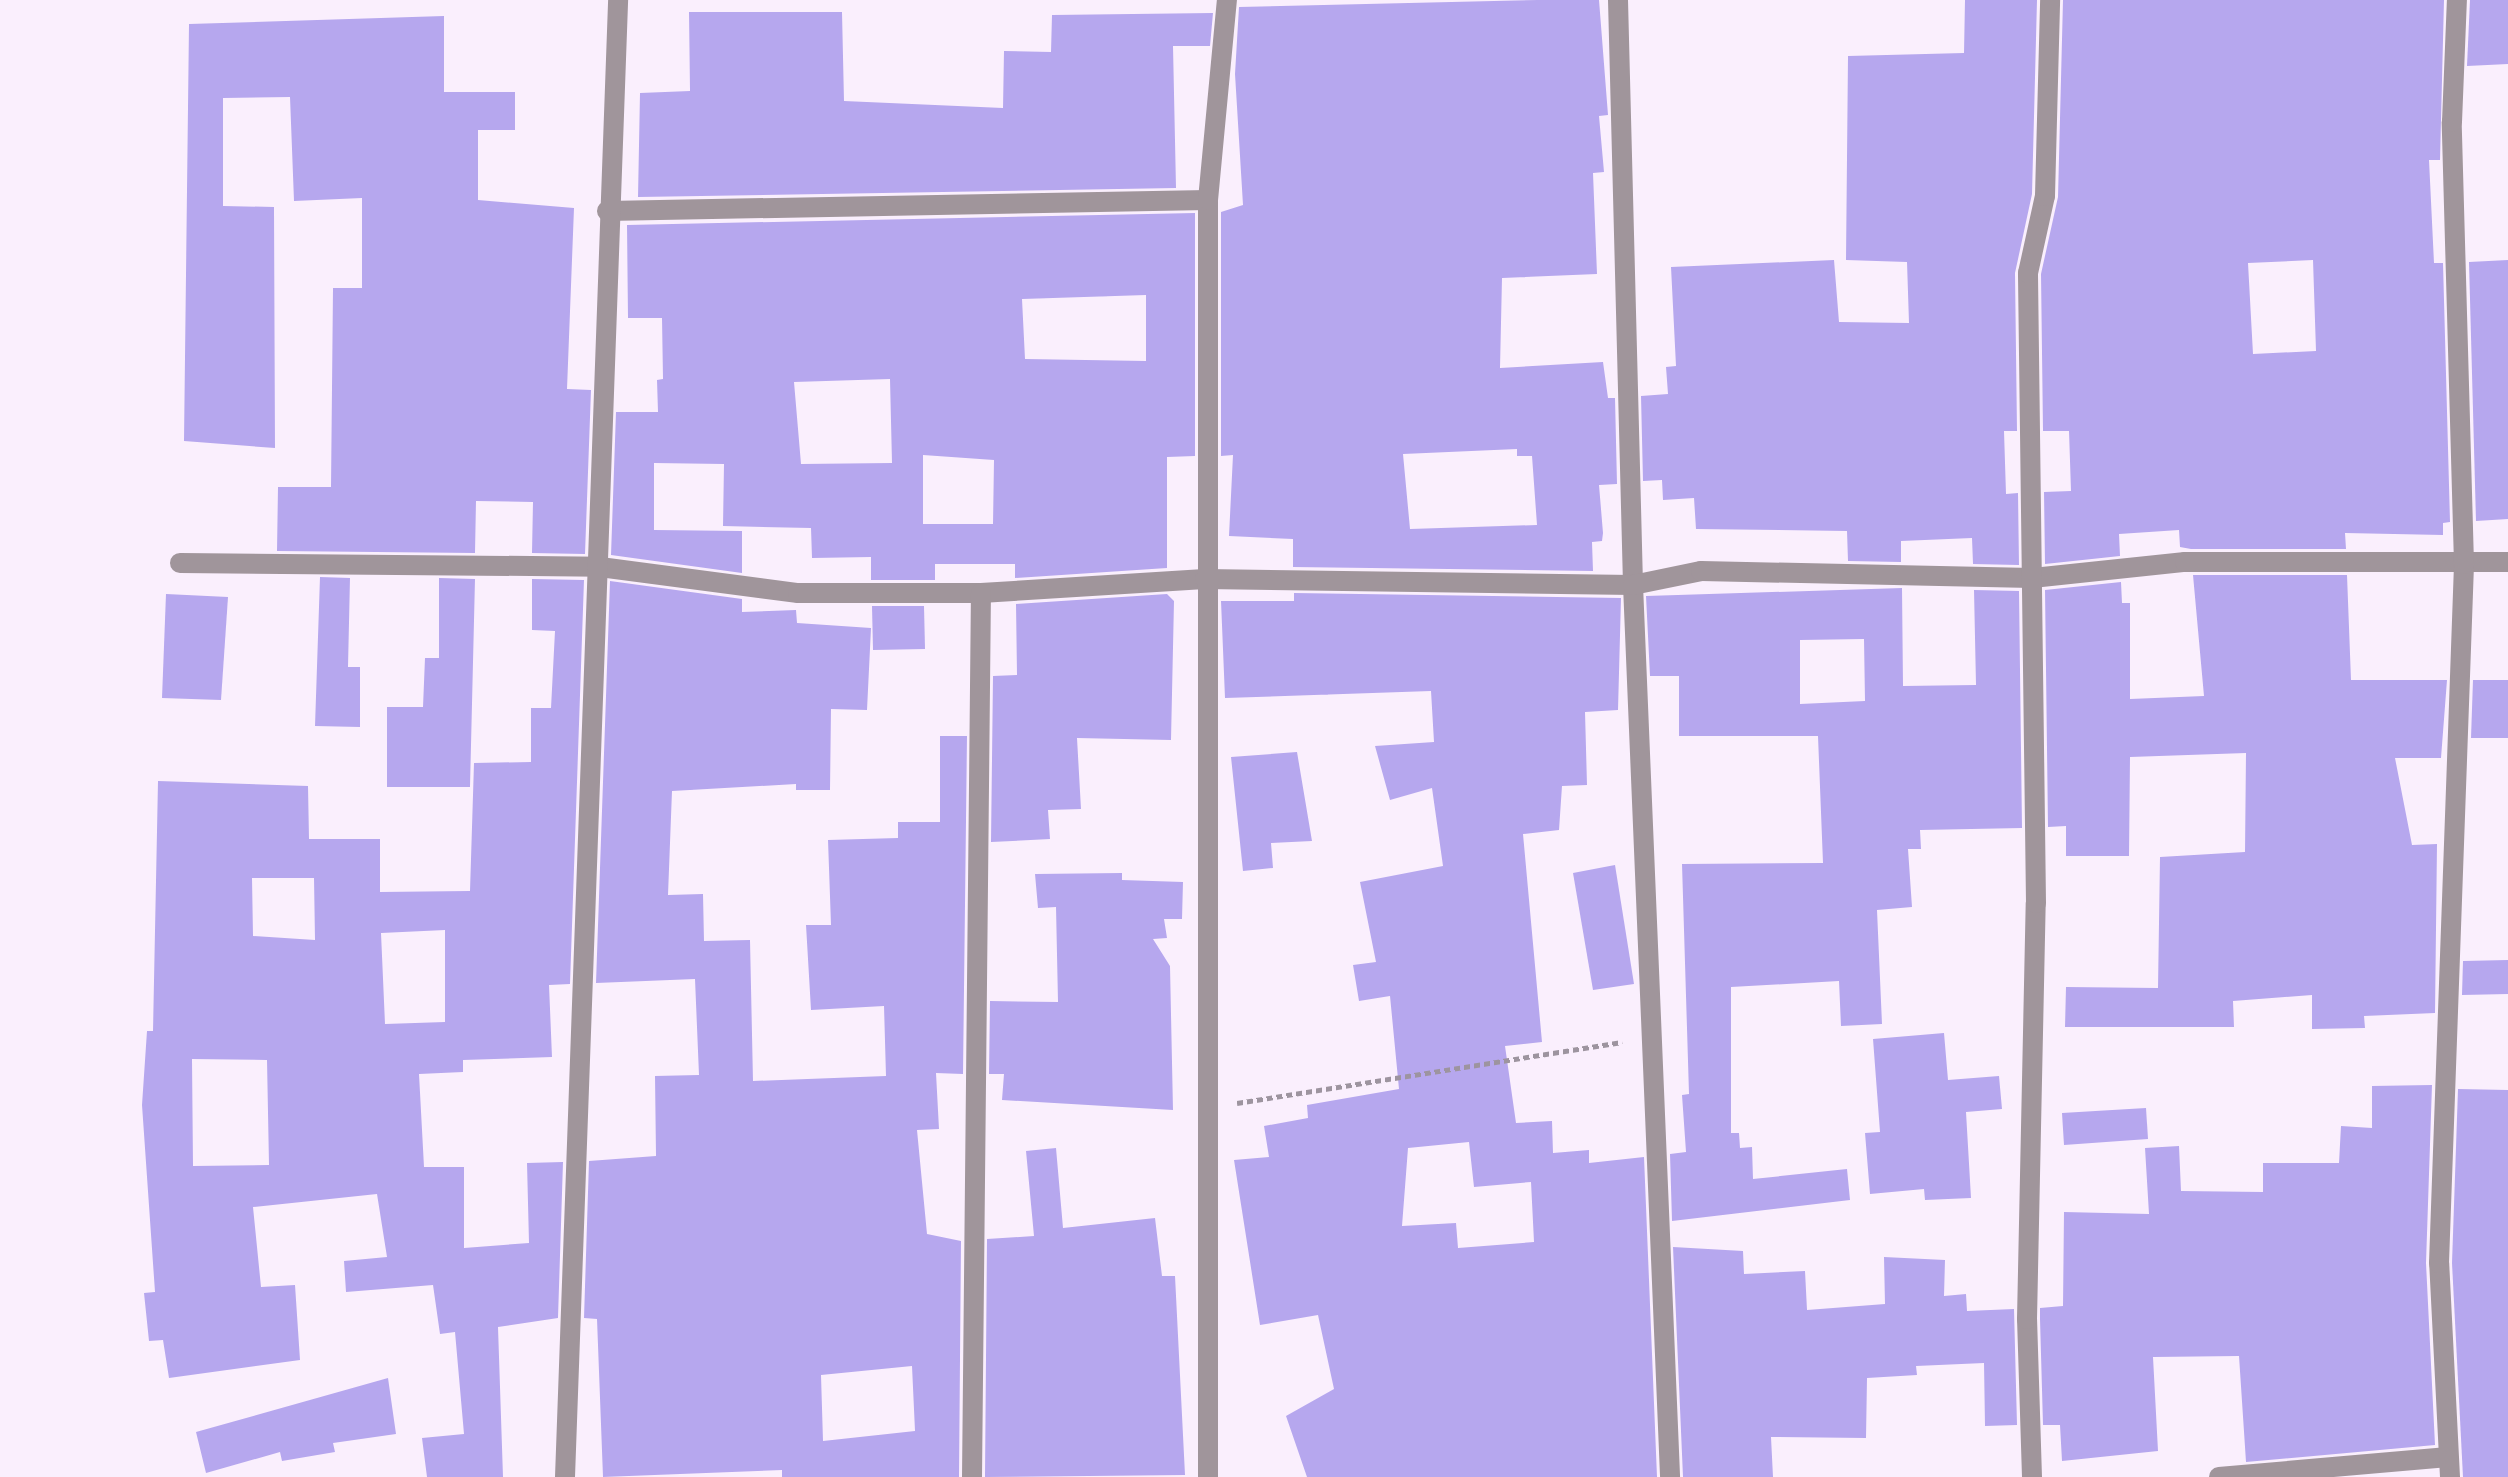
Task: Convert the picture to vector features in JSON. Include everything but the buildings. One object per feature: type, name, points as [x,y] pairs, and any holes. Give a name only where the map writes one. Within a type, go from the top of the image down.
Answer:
[{"type":"street","points":[[565,1477],[600,567],[607,211],[618,0]]},
{"type":"street","points":[[1208,1477],[1205,579],[1208,200],[1227,0]]},
{"type":"street","points":[[1618,0],[1633,585],[1670,1477]]},
{"type":"street","points":[[2032,1477],[2032,578],[2028,273],[2045,196],[2050,0]]},
{"type":"street","points":[[2219,1477],[2449,1467],[2439,1263],[2464,564],[2452,122],[2457,0]]},
{"type":"street","points":[[607,211],[1208,200]]},
{"type":"street","points":[[180,563],[600,567],[798,593],[981,593],[1205,579],[1633,585],[1701,571],[2032,578],[2185,562],[2508,562]]},
{"type":"street","points":[[972,1477],[981,593]]},
{"type":"path","points":[[1207,1108],[1651,1037]]}]
